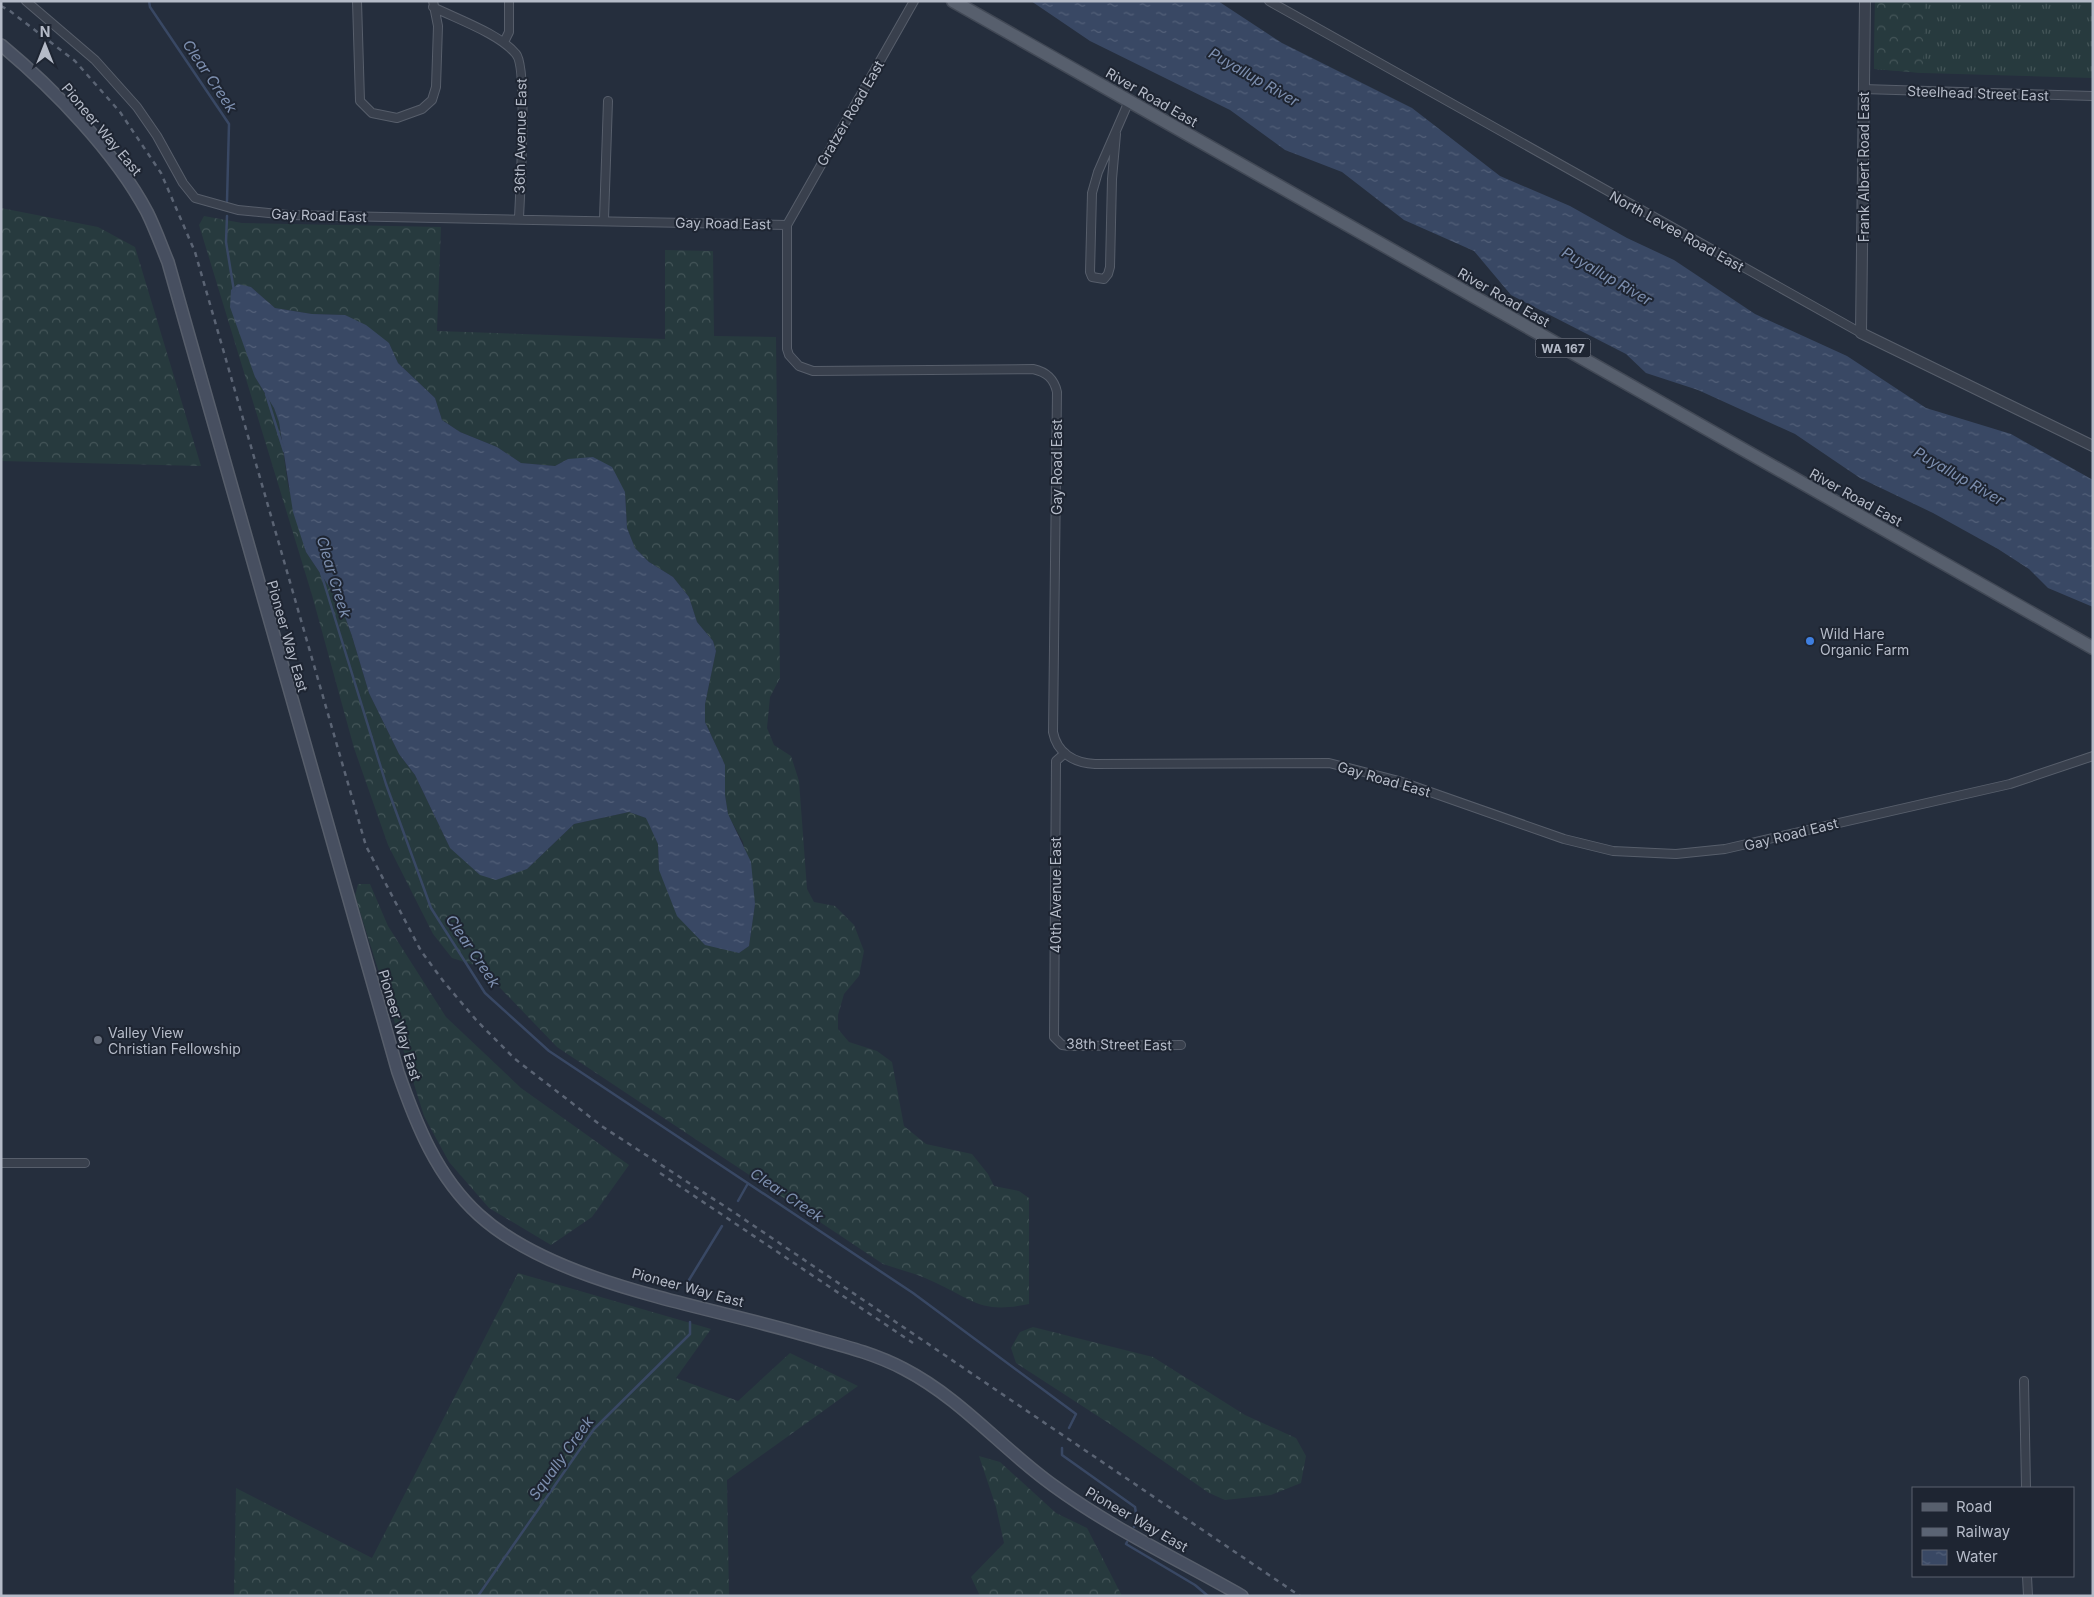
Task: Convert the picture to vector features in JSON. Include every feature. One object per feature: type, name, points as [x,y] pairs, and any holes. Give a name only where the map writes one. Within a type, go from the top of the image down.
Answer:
[{"type":"main road","name":"River Road East","points":[[953,1],[2093,648]]},
{"type":"main road","name":"Pioneer Way East","points":[[1,45],[41,80],[97,142],[130,183],[154,226],[168,262],[398,1072],[414,1118],[426,1142],[442,1171],[461,1195],[479,1214],[514,1241],[566,1266],[650,1293],[859,1350],[900,1367],[942,1391],[967,1410],[1033,1469],[1088,1511],[1242,1596]]},
{"type":"street","name":"Gay Road East","points":[[26,1],[95,60],[137,107],[157,136],[183,183],[195,198],[202,201],[238,210],[288,215],[519,218],[787,225],[787,349],[789,355],[799,366],[813,371],[846,373],[1033,370],[1042,371],[1051,377],[1056,392],[1054,732],[1057,745],[1065,753],[1078,761],[1095,764],[1329,763],[1399,781],[1564,839],[1613,850],[1676,854],[1725,849],[2010,784],[2093,756]]},
{"type":"street","points":[[357,1],[360,101],[372,113],[397,118],[422,109],[435,94],[438,26],[433,4]]},
{"type":"street","points":[[433,4],[504,42],[509,32],[510,1]]},
{"type":"street","name":"Gratzer Road East","points":[[787,225],[914,1]]},
{"type":"street","name":"North Levee Road East","points":[[1269,1],[1861,333],[2093,446]]},
{"type":"street","name":"Frank Albert Road East","points":[[1861,333],[1865,1]]},
{"type":"street","name":"36th Avenue East","points":[[504,42],[515,52],[520,65],[519,218]]},
{"type":"street","name":"Steelhead Street East","points":[[1863,89],[2093,96]]},
{"type":"street","points":[[604,220],[608,101]]},
{"type":"street","points":[[1116,134],[1112,179],[1110,267],[1104,279],[1097,279],[1092,277],[1090,272],[1092,193],[1103,159],[1130,101]]},
{"type":"street","name":"40th Avenue East","points":[[1057,1041],[1054,1037],[1056,761],[1065,753]]},
{"type":"street","name":"38th Street East","points":[[1057,1041],[1070,1046],[1181,1045]]},
{"type":"street","points":[[1,1163],[85,1163]]},
{"type":"street","points":[[2024,1381],[2026,1487]]},
{"type":"street","points":[[2027,1577],[2028,1596]]},
{"type":"green space","points":[[1875,1],[2093,1],[2093,78],[1923,73],[1874,69]]},
{"type":"green space","points":[[1875,1],[1925,1],[1923,73],[1874,69]]},
{"type":"green space","points":[[1,208],[98,227],[135,247],[201,466],[1,461]]},
{"type":"green space","points":[[204,216],[242,223],[441,227],[437,331],[665,339],[665,250],[713,251],[714,336],[776,337],[780,678],[770,697],[767,728],[774,745],[791,756],[799,781],[807,889],[814,902],[835,906],[854,925],[864,951],[859,976],[844,994],[838,1015],[838,1029],[849,1042],[877,1051],[892,1062],[904,1126],[926,1144],[972,1154],[988,1174],[994,1186],[1019,1191],[1029,1198],[1029,1304],[1000,1307],[979,1304],[928,1279],[883,1264],[557,1047],[480,967],[452,958],[433,934],[388,845],[354,748],[312,595],[199,225]],"holes":[[[251,287],[275,308],[312,314],[345,315],[389,343],[398,363],[435,398],[442,420],[460,432],[497,447],[521,463],[555,466],[568,459],[625,492],[627,528],[635,548],[649,562],[673,577],[689,597],[697,622],[713,641],[716,651],[705,704],[705,722],[725,765],[725,795],[728,815],[743,842],[755,904],[749,946],[739,953],[659,870],[658,844],[647,818],[629,812],[574,824],[527,869],[450,848],[415,775],[399,754],[369,693],[340,603],[306,552],[288,485],[279,422],[274,408],[255,377]]]},
{"type":"green space","points":[[358,884],[370,884],[388,926],[446,1017],[521,1088],[629,1165],[592,1217],[551,1245],[489,1208],[449,1162],[424,1116],[355,896]]},
{"type":"green space","points":[[518,1273],[711,1329],[676,1378],[738,1401],[790,1353],[858,1386],[727,1480],[729,1596],[234,1596],[236,1488],[372,1558]]},
{"type":"green space","points":[[1033,1327],[1153,1357],[1245,1415],[1296,1438],[1306,1456],[1301,1483],[1271,1495],[1225,1500],[1209,1493],[1110,1424],[1016,1363],[1011,1348],[1020,1332]]},
{"type":"green space","points":[[979,1456],[1000,1462],[1056,1513],[1087,1528],[1122,1596],[980,1596],[971,1577],[1004,1543],[996,1507]]},
{"type":"water","name":"Puyallup River","points":[[1031,1],[1218,1],[1282,43],[1412,108],[1500,176],[1570,206],[1627,238],[1674,260],[1755,314],[1847,356],[1926,408],[2011,434],[2093,480],[2093,607],[2048,588],[2029,569],[1998,549],[1933,513],[1860,478],[1795,434],[1698,390],[1646,373],[1626,354],[1511,295],[1474,251],[1404,220],[1342,172],[1285,150],[1230,110],[1090,41]]},
{"type":"water","points":[[238,284],[251,287],[275,308],[312,314],[345,315],[366,325],[389,343],[398,363],[435,398],[442,420],[460,432],[497,447],[521,463],[555,466],[568,459],[593,457],[612,467],[625,492],[627,528],[635,548],[649,562],[673,577],[689,597],[697,622],[713,641],[716,651],[705,704],[705,722],[725,765],[725,795],[728,814],[751,862],[755,904],[749,946],[739,953],[705,945],[677,916],[659,870],[658,844],[646,818],[629,812],[574,824],[527,869],[496,880],[480,875],[450,848],[415,775],[399,754],[369,693],[340,603],[306,552],[293,512],[279,422],[274,408],[255,377],[230,307],[231,290]]},
{"type":"waterway","name":"Clear Creek","points":[[149,1],[150,7],[229,124],[227,201]]},
{"type":"waterway","name":"Clear Creek","points":[[227,216],[226,242],[234,291]]},
{"type":"waterway","name":"Clear Creek","points":[[266,394],[284,451]]},
{"type":"waterway","name":"Clear Creek","points":[[321,573],[386,784],[431,908],[485,993],[549,1051],[913,1293],[1076,1414],[1069,1428]]},
{"type":"waterway","name":"Squally Creek","points":[[738,1201],[747,1185]]},
{"type":"waterway","name":"Squally Creek","points":[[689,1280],[722,1226]]},
{"type":"waterway","name":"Squally Creek","points":[[478,1596],[594,1429],[690,1334],[690,1322]]},
{"type":"waterway","name":"Clear Creek","points":[[1062,1448],[1062,1455],[1135,1507],[1137,1519],[1134,1527]]},
{"type":"waterway","name":"Clear Creek","points":[[1127,1542],[1126,1544],[1195,1585],[1208,1596]]},
{"type":"railway","points":[[1,6],[75,61],[120,112],[161,173],[195,252],[366,846],[421,951],[444,982],[477,1021],[515,1059],[603,1127],[735,1213],[1300,1596]]},
{"type":"railway","points":[[660,1173],[913,1343]]},
{"type":"place","name":"Wild Hare Organic Farm","points":[[1810,641]]},
{"type":"place","name":"Valley View Christian Fellowship","points":[[98,1040]]}]
